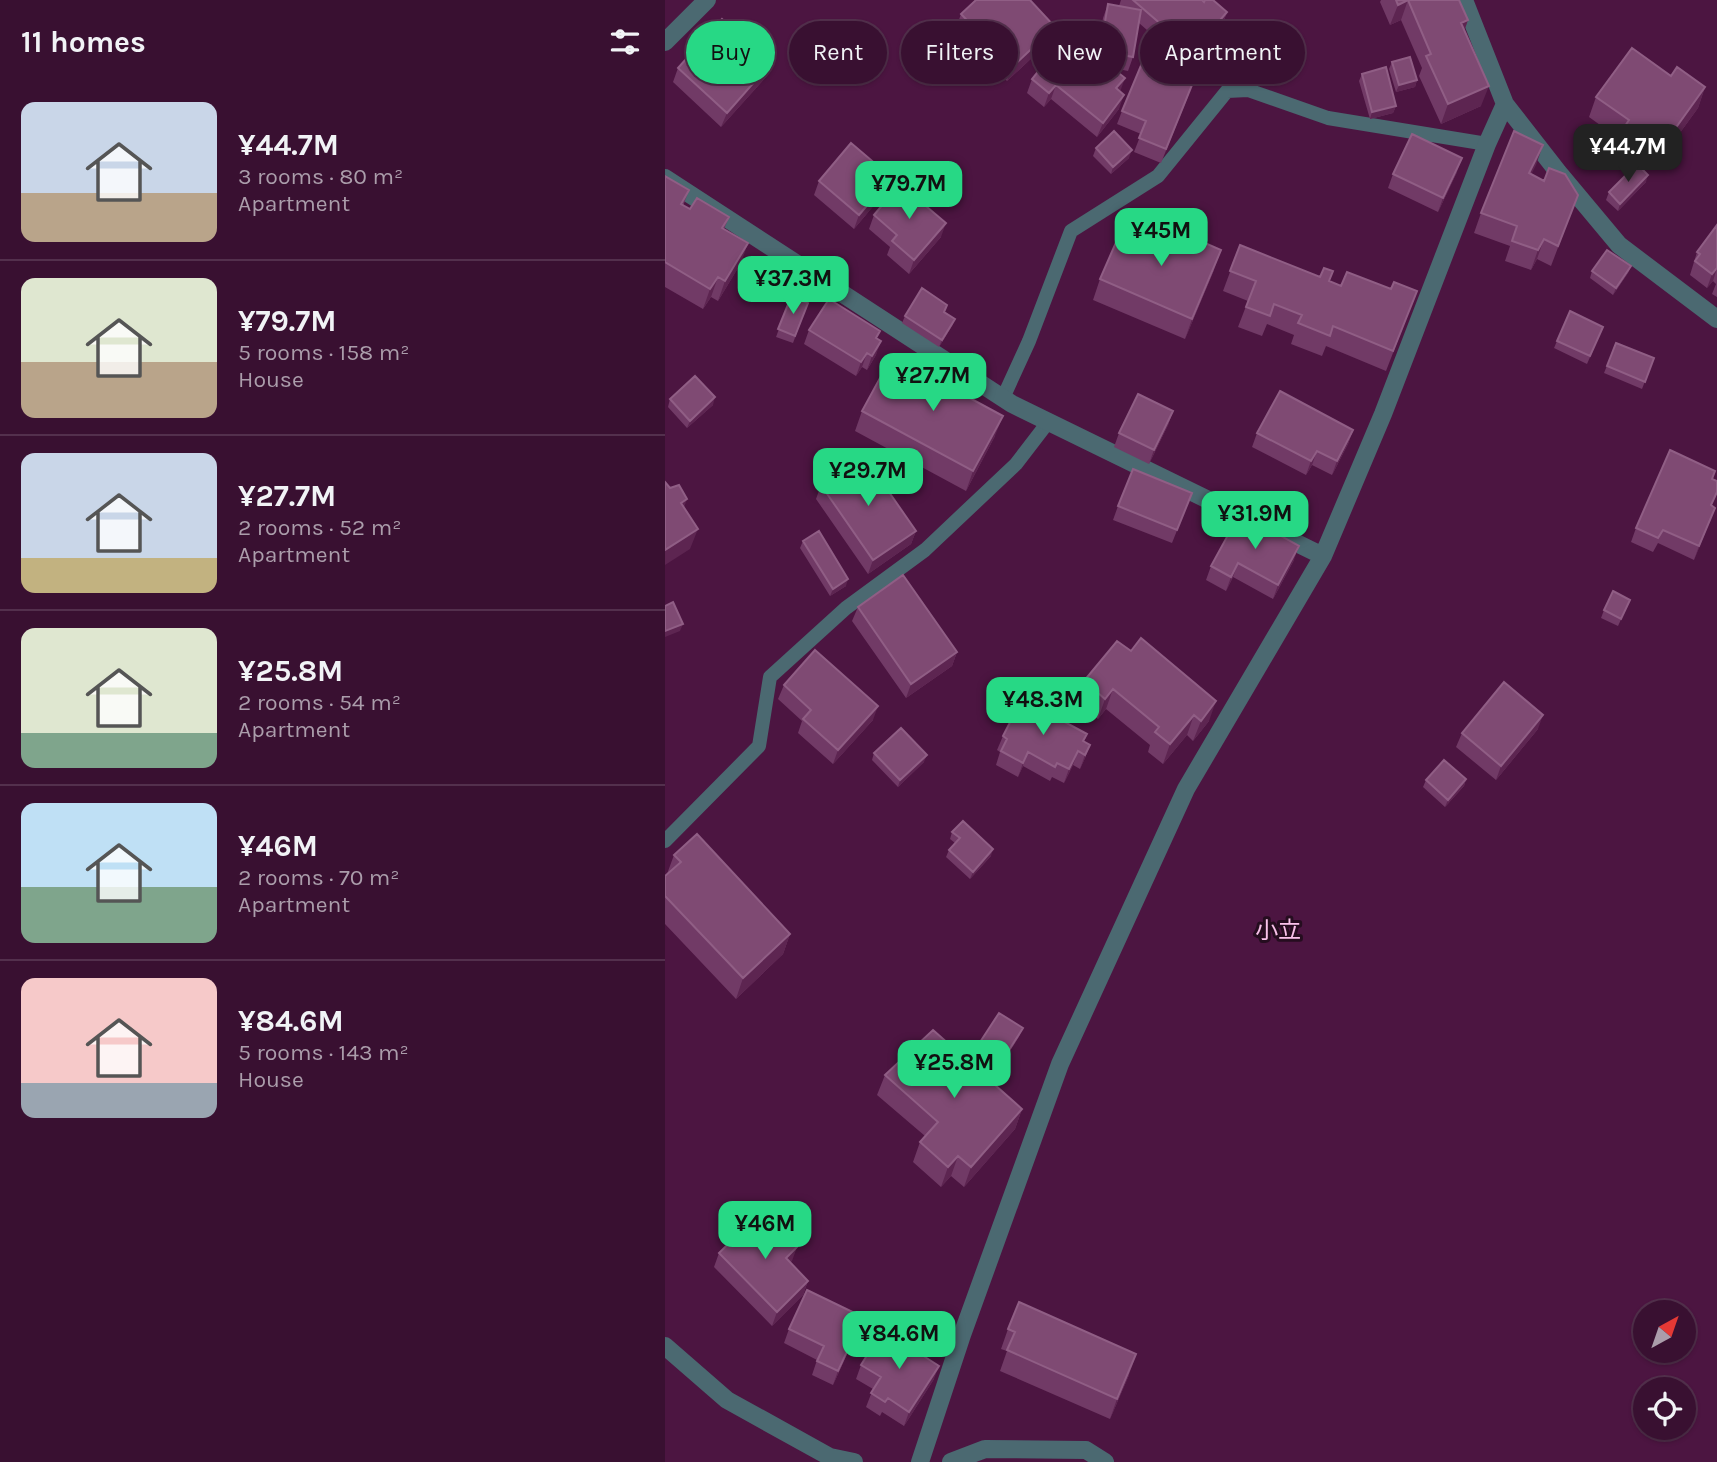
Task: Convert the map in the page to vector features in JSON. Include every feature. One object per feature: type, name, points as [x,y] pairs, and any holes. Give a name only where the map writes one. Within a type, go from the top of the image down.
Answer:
[{"type":"street","points":[[665,42],[707,0]]},
{"type":"street","points":[[1464,0],[1505,104],[1619,245],[1717,319]]},
{"type":"street","points":[[920,1462],[967,1322],[1060,1064],[1186,789],[1323,556],[1383,414],[1487,144],[1505,104]]},
{"type":"street","points":[[665,178],[1003,398],[1323,556]]},
{"type":"street","points":[[665,1346],[727,1400],[831,1457],[854,1462]]},
{"type":"street","points":[[951,1462],[985,1449],[1086,1450],[1105,1462]]},
{"type":"lane","points":[[1003,398],[1029,341],[1071,231],[1158,176],[1227,91],[1248,90],[1328,118],[1487,144]]},
{"type":"lane","points":[[665,841],[759,746],[770,677],[846,608],[925,550],[1016,464],[1049,421]]},
{"type":"building","points":[[976,0],[1030,0],[1049,21],[1032,21],[1032,48],[1018,61],[1018,21],[968,21],[961,14]]},
{"type":"building","points":[[1133,0],[1213,0],[1227,12],[1219,21],[1157,21]]},
{"type":"building","points":[[1408,0],[1459,0],[1468,20],[1461,23],[1489,86],[1448,104],[1426,56],[1431,54]]},
{"type":"building","points":[[1108,4],[1141,10],[1133,57],[1126,56],[1126,21],[1105,21]]},
{"type":"building","points":[[1632,48],[1671,76],[1677,67],[1705,87],[1662,147],[1650,138],[1643,148],[1621,132],[1629,120],[1596,97]]},
{"type":"building","points":[[1410,57],[1417,80],[1399,85],[1392,62]]},
{"type":"building","points":[[686,59],[686,75],[678,68]]},
{"type":"building","points":[[1386,67],[1396,106],[1372,112],[1362,74]]},
{"type":"building","points":[[1140,68],[1140,84],[1192,84],[1166,149],[1139,138],[1146,121],[1122,111]]},
{"type":"building","points":[[695,84],[753,84],[727,113]]},
{"type":"building","points":[[1038,84],[1120,84],[1116,88],[1124,95],[1103,123],[1056,85],[1049,93]]},
{"type":"building","points":[[1114,131],[1132,150],[1113,167],[1096,148]]},
{"type":"building","points":[[1514,131],[1543,145],[1529,173],[1544,181],[1549,168],[1565,174],[1578,195],[1558,246],[1544,239],[1538,250],[1512,241],[1517,226],[1481,213]]},
{"type":"building","points":[[1412,134],[1462,158],[1443,198],[1393,174]]},
{"type":"building","points":[[851,143],[891,177],[859,215],[819,181]]},
{"type":"building","points":[[1637,164],[1648,175],[1620,204],[1609,192]]},
{"type":"building","points":[[665,176],[689,190],[681,204],[690,209],[697,198],[729,217],[722,228],[748,243],[725,281],[718,277],[710,289],[665,262]]},
{"type":"building","points":[[900,184],[946,223],[914,260],[892,241],[897,235],[874,215]]},
{"type":"building","points":[[1128,215],[1145,222],[1141,230],[1175,244],[1180,232],[1221,250],[1192,319],[1100,279]]},
{"type":"building","points":[[1717,225],[1717,268],[1712,274],[1695,261],[1700,254],[1697,252]]},
{"type":"building","points":[[1240,245],[1320,277],[1324,268],[1333,271],[1329,281],[1341,286],[1347,272],[1391,289],[1394,282],[1417,291],[1393,351],[1333,326],[1330,336],[1298,323],[1302,315],[1274,304],[1270,316],[1246,307],[1256,281],[1230,271]]},
{"type":"building","points":[[1607,250],[1631,266],[1616,288],[1592,271]]},
{"type":"building","points":[[922,288],[947,305],[944,312],[955,319],[942,340],[905,316]]},
{"type":"building","points":[[791,297],[808,303],[795,336],[778,329]]},
{"type":"building","points":[[829,299],[880,331],[876,338],[881,341],[872,356],[867,353],[861,362],[809,330]]},
{"type":"building","points":[[1570,311],[1603,327],[1590,356],[1557,341]]},
{"type":"building","points":[[1616,343],[1654,358],[1645,382],[1607,366]]},
{"type":"building","points":[[892,356],[1003,416],[973,471],[862,411]]},
{"type":"building","points":[[695,376],[715,397],[690,421],[670,399]]},
{"type":"building","points":[[1280,391],[1353,430],[1337,461],[1317,451],[1311,461],[1257,433]]},
{"type":"building","points":[[1138,394],[1173,411],[1154,450],[1119,433]]},
{"type":"building","points":[[1670,450],[1715,471],[1712,479],[1717,481],[1717,492],[1711,505],[1715,508],[1699,546],[1663,530],[1658,538],[1636,528]]},
{"type":"building","points":[[864,456],[916,531],[873,560],[821,485]]},
{"type":"building","points":[[1133,469],[1192,493],[1177,530],[1118,506]]},
{"type":"building","points":[[665,482],[670,488],[679,485],[687,499],[681,503],[698,529],[665,550]]},
{"type":"building","points":[[1240,513],[1299,546],[1278,585],[1238,563],[1231,577],[1211,566]]},
{"type":"building","points":[[819,531],[848,579],[833,589],[803,541]]},
{"type":"building","points":[[903,575],[957,652],[911,684],[858,607]]},
{"type":"building","points":[[1613,591],[1630,600],[1621,619],[1604,610]]},
{"type":"building","points":[[673,602],[683,624],[665,631],[665,606]]},
{"type":"building","points":[[1141,638],[1216,701],[1201,721],[1194,715],[1170,744],[1155,732],[1159,727],[1113,689],[1105,699],[1084,681],[1117,641],[1131,651]]},
{"type":"building","points":[[815,650],[878,706],[838,750],[803,719],[811,710],[784,685]]},
{"type":"building","points":[[1504,682],[1543,715],[1501,766],[1462,733]]},
{"type":"building","points":[[1022,699],[1087,734],[1083,741],[1090,745],[1085,755],[1078,751],[1069,769],[1057,763],[1055,767],[1028,752],[1023,763],[1001,751],[1007,739],[1003,736]]},
{"type":"building","points":[[901,728],[927,755],[900,780],[874,753]]},
{"type":"building","points":[[1444,760],[1466,779],[1448,800],[1426,780]]},
{"type":"building","points":[[963,821],[993,849],[973,872],[949,850],[960,838],[952,832]]},
{"type":"building","points":[[697,834],[790,934],[743,978],[665,896],[665,876],[681,862],[674,855]]},
{"type":"building","points":[[999,1013],[1023,1028],[997,1069],[973,1053]]},
{"type":"building","points":[[933,1030],[1022,1109],[971,1167],[958,1156],[948,1167],[920,1142],[938,1122],[885,1075]]},
{"type":"building","points":[[762,1211],[797,1247],[786,1258],[808,1281],[777,1312],[719,1253]]},
{"type":"building","points":[[807,1290],[863,1317],[838,1371],[817,1361],[824,1346],[789,1329]]},
{"type":"building","points":[[1019,1302],[1136,1354],[1117,1399],[1007,1350],[1015,1332],[1008,1329]]},
{"type":"building","points":[[883,1330],[939,1366],[909,1412],[888,1398],[885,1402],[871,1393],[881,1377],[861,1365]]},
{"type":"district","name":"小立","points":[[1278,930]]}]
